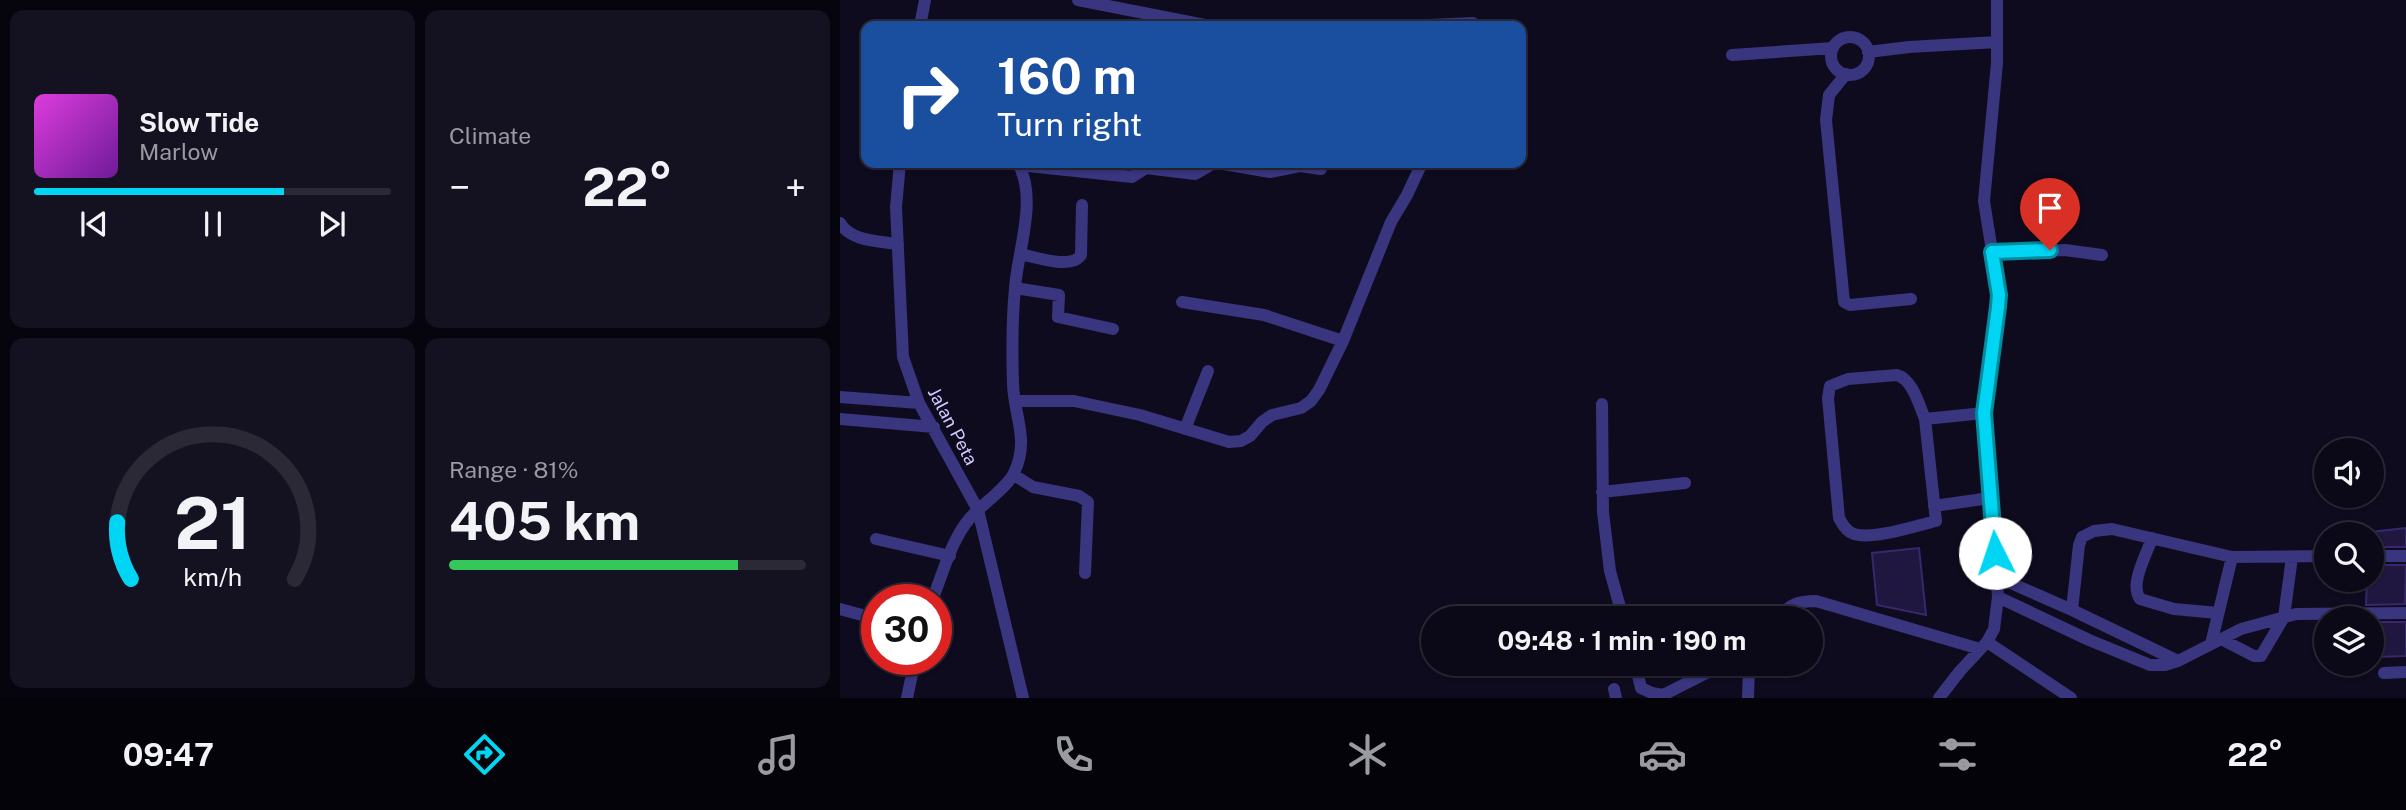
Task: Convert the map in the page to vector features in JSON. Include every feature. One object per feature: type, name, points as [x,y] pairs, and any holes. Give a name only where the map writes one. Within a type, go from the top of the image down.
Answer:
[{"type":"street","points":[[921,21],[925,0]]},
{"type":"street","points":[[1078,0],[1182,21]]},
{"type":"street","points":[[1938,698],[1984,646],[1994,629],[1998,597],[1984,413],[1999,295],[1984,201],[1997,42],[1997,0]]},
{"type":"street","points":[[1845,38],[1855,38],[1864,43],[1868,52],[1867,64],[1858,73],[1846,74],[1835,67],[1831,55],[1833,48],[1845,38]]},
{"type":"street","points":[[1868,52],[1997,42]]},
{"type":"street","points":[[1732,55],[1833,48]]},
{"type":"street","points":[[1846,74],[1829,95],[1826,120],[1844,302],[1850,305],[1911,299]]},
{"type":"street","name":"Jalan Peta","points":[[900,168],[896,207],[903,357],[919,403],[978,510],[1023,698]]},
{"type":"street","points":[[939,584],[956,538],[968,519],[1014,475],[1023,436],[1013,387],[1014,288],[1027,200],[1026,182],[1021,168]]},
{"type":"street","points":[[1054,168],[1134,177],[1146,168],[1195,174],[1206,168]]},
{"type":"street","points":[[1246,168],[1276,173],[1290,168]]},
{"type":"street","points":[[1312,168],[1321,169]]},
{"type":"street","points":[[1016,401],[1074,401],[1140,415],[1229,442],[1241,441],[1250,436],[1272,415],[1301,408],[1311,401],[1319,390],[1343,341],[1391,222],[1420,168]]},
{"type":"street","points":[[1020,254],[1070,263],[1078,260],[1082,205]]},
{"type":"street","points":[[840,223],[845,232],[855,236],[898,244]]},
{"type":"street","points":[[1992,252],[2065,250],[2102,255]]},
{"type":"street","points":[[1014,288],[1059,295],[1058,317],[1113,329]]},
{"type":"street","points":[[1182,302],[1264,315],[1343,341]]},
{"type":"street","points":[[1185,429],[1208,371]]},
{"type":"street","points":[[1897,375],[1908,383],[1925,419],[1934,506],[1936,521],[1871,535],[1847,531],[1839,519],[1828,392],[1830,386],[1848,379],[1897,375]]},
{"type":"street","points":[[840,397],[919,403]]},
{"type":"street","points":[[1602,404],[1602,512],[1610,571],[1620,606]]},
{"type":"street","points":[[1925,419],[1984,413]]},
{"type":"street","points":[[840,419],[934,427]]},
{"type":"street","points":[[1014,475],[1033,487],[1079,496],[1088,502],[1085,573]]},
{"type":"street","points":[[1602,492],[1685,483]]},
{"type":"street","points":[[1934,506],[1990,499]]},
{"type":"street","points":[[2072,610],[2082,537],[2103,529],[2232,557],[2314,556]]},
{"type":"street","points":[[2152,538],[2136,585],[2140,599],[2174,609],[2218,613]]},
{"type":"street","points":[[876,539],[950,556]]},
{"type":"street","points":[[2216,642],[2260,657],[2284,617],[2292,556]]},
{"type":"street","points":[[2384,556],[2406,556]]},
{"type":"street","points":[[2216,642],[2218,613],[2232,557]]},
{"type":"street","points":[[1997,577],[2178,660]]},
{"type":"street","points":[[1998,597],[2089,640],[2159,666],[2178,660],[2241,629],[2296,614],[2406,613]]},
{"type":"street","points":[[1791,606],[1816,601],[1984,646],[2071,698]]},
{"type":"street","points":[[840,609],[861,615]]},
{"type":"street","points":[[2089,640],[2096,621]]},
{"type":"street","points":[[2120,653],[2127,636]]},
{"type":"street","points":[[2384,673],[2406,672]]},
{"type":"street","points":[[907,698],[912,675]]},
{"type":"street","points":[[1639,676],[1642,688],[1652,694],[1663,695],[1700,676]]},
{"type":"street","points":[[1748,698],[1749,676]]},
{"type":"building","points":[[2406,528],[2406,547],[2384,547],[2384,531]]},
{"type":"building","points":[[1919,548],[1926,615],[1877,605],[1872,553]]},
{"type":"building","points":[[2384,565],[2406,565],[2405,604],[2366,605],[2366,592],[2384,592]]},
{"type":"building","points":[[2384,622],[2406,622],[2406,656],[2384,657]]},
{"type":"route","points":[[1995,553],[1984,413],[1999,295],[1992,252],[2050,250]]}]
